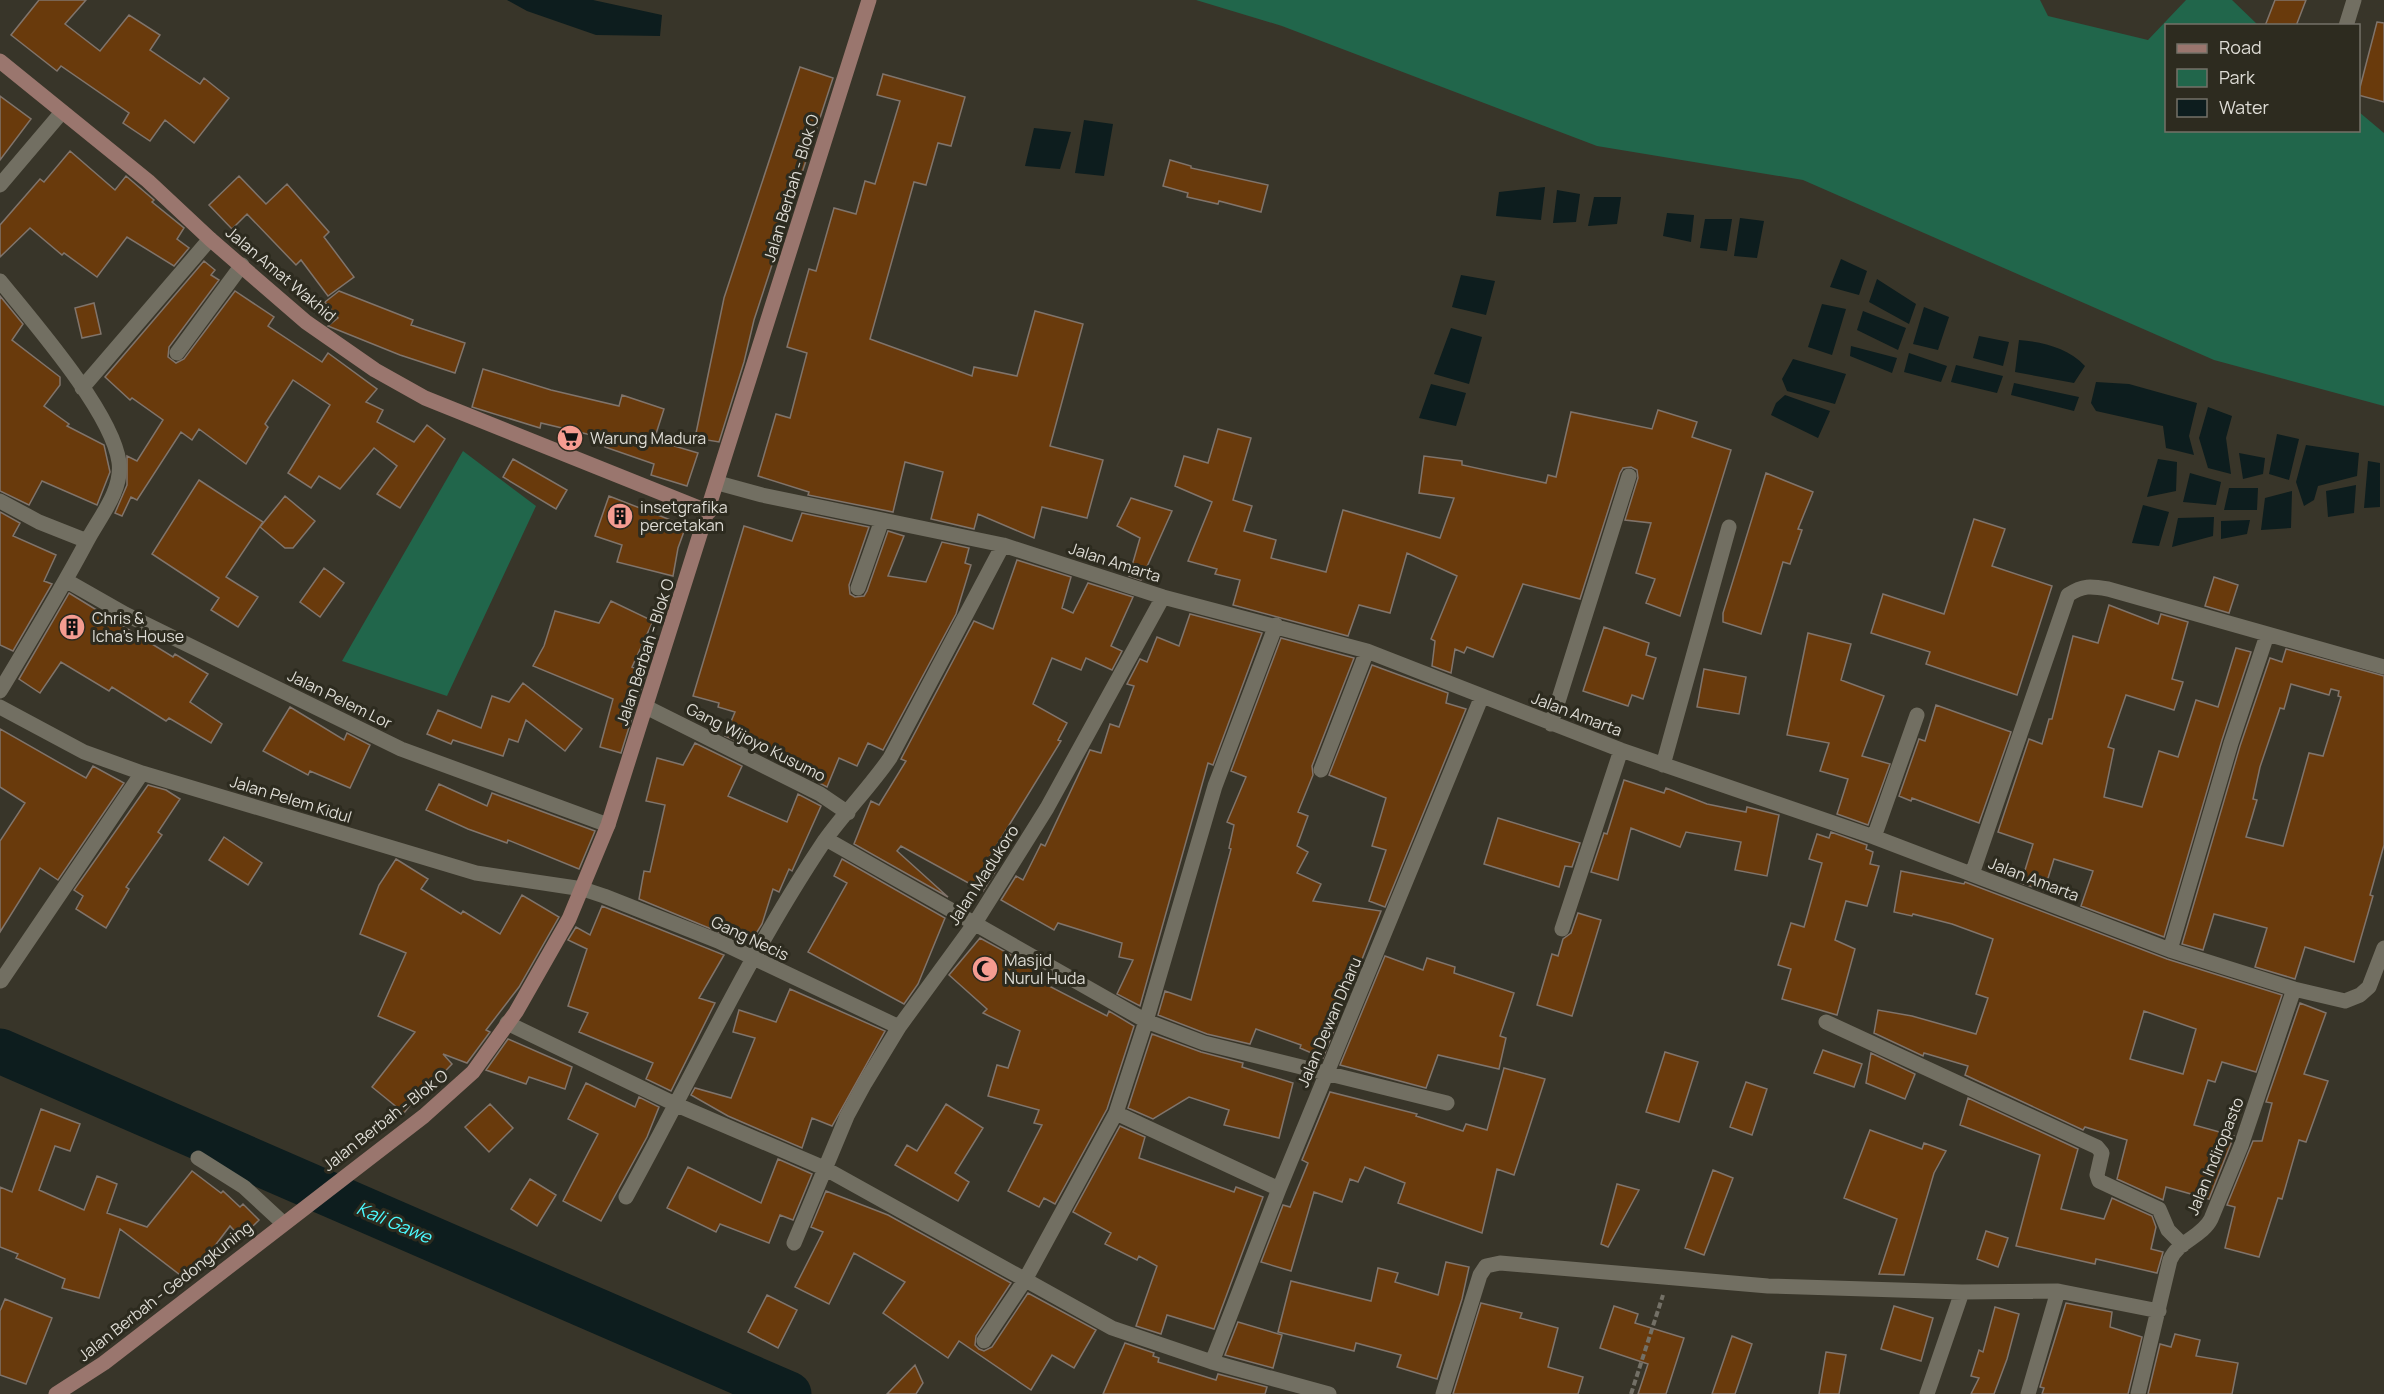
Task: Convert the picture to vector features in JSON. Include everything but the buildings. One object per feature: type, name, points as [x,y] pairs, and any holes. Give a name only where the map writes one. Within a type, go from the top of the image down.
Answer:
[{"type":"main road","name":"Jalan Berbah - Blok O","points":[[288,1219],[424,1116],[473,1072],[547,961],[583,890],[608,825],[709,512],[868,0]]},
{"type":"main road","name":"Jalan Amat Wakhid","points":[[0,61],[148,181],[210,239],[243,265],[306,322],[375,370],[425,398],[709,512]]},
{"type":"main road","name":"Jalan Berbah - Gedongkuning","points":[[56,1394],[104,1363],[288,1219]]},
{"type":"street","points":[[2347,24],[2354,0]]},
{"type":"street","points":[[0,185],[62,112]]},
{"type":"street","points":[[82,388],[210,239]]},
{"type":"street","points":[[177,352],[243,265]]},
{"type":"street","points":[[0,281],[82,388],[114,437],[120,465],[114,494],[67,581],[0,691]]},
{"type":"street","points":[[1551,724],[1629,476]]},
{"type":"street","name":"Jalan Amarta","points":[[718,483],[1003,545],[1163,597],[1276,625],[1367,651],[1621,750],[1874,837],[2170,950],[2294,989],[2345,1001],[2360,995],[2369,987],[2384,948]]},
{"type":"street","points":[[0,501],[39,522],[87,541]]},
{"type":"street","points":[[858,588],[882,520]]},
{"type":"street","points":[[1663,765],[1729,527]]},
{"type":"street","points":[[626,1197],[677,1106],[753,959],[826,839],[890,758],[1003,545]]},
{"type":"street","name":"Jalan Pelem Lor","points":[[67,581],[125,614],[401,749],[608,825]]},
{"type":"street","points":[[1972,874],[2068,595],[2079,587],[2108,589],[2384,667]]},
{"type":"street","name":"Jalan Madukoro","points":[[794,1243],[847,1116],[899,1027],[975,923],[1047,808],[1163,597]]},
{"type":"street","points":[[984,1341],[1025,1280],[1116,1113],[1146,1021],[1215,786],[1276,625]]},
{"type":"street","points":[[2170,950],[2231,743],[2267,635]]},
{"type":"street","points":[[1321,770],[1367,651]]},
{"type":"street","name":"Jalan Dewan Dharu","points":[[1212,1362],[1279,1189],[1482,696]]},
{"type":"street","name":"Jalan Pelem Kidul","points":[[0,707],[84,752],[142,773],[476,873],[583,890]]},
{"type":"street","name":"Gang Wijoyo Kusumo","points":[[646,707],[820,794],[848,813]]},
{"type":"street","points":[[1874,837],[1917,716]]},
{"type":"street","points":[[1562,929],[1621,750]]},
{"type":"street","points":[[1,981],[142,773]]},
{"type":"street","points":[[826,839],[1146,1021],[1204,1043],[1447,1103]]},
{"type":"street","name":"Gang Necis","points":[[583,890],[718,941],[899,1027]]},
{"type":"street","name":"Jalan Indiropasto","points":[[2138,1394],[2170,1260],[2176,1250],[2207,1227],[2211,1219],[2241,1146],[2294,989]]},
{"type":"street","points":[[1826,1022],[2097,1147],[2102,1154],[2097,1175],[2099,1181],[2159,1209],[2168,1230],[2183,1245]]},
{"type":"street","points":[[507,1023],[677,1106],[824,1168],[1112,1328],[1212,1362],[1329,1394]]},
{"type":"street","points":[[1116,1113],[1279,1189]]},
{"type":"street","points":[[198,1158],[244,1187],[288,1219]]},
{"type":"street","points":[[1443,1394],[1480,1275],[1486,1266],[1500,1263],[1768,1286],[1962,1292],[2058,1291],[2159,1311]]},
{"type":"street","points":[[2028,1394],[2058,1291]]},
{"type":"street","points":[[1927,1394],[1962,1292]]},
{"type":"path","points":[[1631,1394],[1668,1277]]},
{"type":"green space","points":[[1196,0],[2040,0],[2048,16],[2148,40],[2186,0],[2232,0],[2257,24],[2165,24],[2165,132],[2360,132],[2360,113],[2384,133],[2384,406],[2214,360],[1803,180],[1597,146],[1282,26]]},
{"type":"green space","points":[[463,451],[536,506],[447,696],[342,661]]},
{"type":"water","points":[[507,0],[593,0],[662,15],[660,36],[596,35],[527,11]]},
{"type":"water","points":[[1084,120],[1113,124],[1104,176],[1075,173]]},
{"type":"water","points":[[1034,128],[1071,132],[1060,169],[1025,166]]},
{"type":"water","points":[[1545,187],[1541,220],[1496,216],[1499,192]]},
{"type":"water","points":[[1557,190],[1580,194],[1576,222],[1553,223]]},
{"type":"water","points":[[1594,197],[1621,197],[1617,224],[1588,226]]},
{"type":"water","points":[[1667,213],[1694,215],[1691,242],[1663,236]]},
{"type":"water","points":[[1740,218],[1764,221],[1757,258],[1734,256]]},
{"type":"water","points":[[1705,219],[1732,219],[1727,251],[1700,248]]},
{"type":"water","points":[[1841,259],[1867,271],[1859,295],[1830,287]]},
{"type":"water","points":[[1461,275],[1495,281],[1486,315],[1452,307]]},
{"type":"water","points":[[1877,279],[1916,304],[1909,324],[1869,302]]},
{"type":"water","points":[[1822,304],[1846,309],[1832,355],[1808,347]]},
{"type":"water","points":[[1924,307],[1949,317],[1938,350],[1913,344]]},
{"type":"water","points":[[1863,311],[1906,328],[1898,350],[1857,330]]},
{"type":"water","points":[[1451,328],[1482,337],[1469,384],[1434,374]]},
{"type":"water","points":[[1979,336],[2009,342],[2003,366],[1973,358]]},
{"type":"water","points":[[2019,340],[2037,342],[2063,350],[2085,366],[2074,383],[2015,372]]},
{"type":"water","points":[[1851,346],[1897,358],[1892,373],[1850,356]]},
{"type":"water","points":[[1909,353],[1947,366],[1941,382],[1904,372]]},
{"type":"water","points":[[1793,359],[1846,374],[1835,404],[1787,391],[1782,379]]},
{"type":"water","points":[[1956,365],[2003,376],[1997,393],[1951,382]]},
{"type":"water","points":[[2096,382],[2129,384],[2197,403],[2189,436],[2194,455],[2166,448],[2163,426],[2096,411],[2091,403]]},
{"type":"water","points":[[2014,383],[2079,397],[2074,411],[2011,395]]},
{"type":"water","points":[[1431,384],[1466,393],[1456,426],[1419,418]]},
{"type":"water","points":[[1785,395],[1830,411],[1818,438],[1771,415],[1776,403]]},
{"type":"water","points":[[2208,407],[2232,416],[2226,438],[2231,474],[2208,468],[2199,438]]},
{"type":"water","points":[[2277,434],[2299,439],[2289,480],[2269,474]]},
{"type":"water","points":[[2306,445],[2359,453],[2357,476],[2318,486],[2314,500],[2304,506],[2296,482]]},
{"type":"water","points":[[2239,453],[2265,458],[2263,474],[2243,479]]},
{"type":"water","points":[[2158,459],[2177,462],[2176,491],[2147,497]]},
{"type":"water","points":[[2368,461],[2380,463],[2380,507],[2364,508]]},
{"type":"water","points":[[2190,473],[2221,482],[2216,505],[2183,502]]},
{"type":"water","points":[[2356,485],[2354,513],[2328,517],[2326,491]]},
{"type":"water","points":[[2229,488],[2258,488],[2257,510],[2224,510]]},
{"type":"water","points":[[2292,491],[2291,528],[2261,530],[2265,498]]},
{"type":"water","points":[[2143,505],[2169,512],[2159,546],[2132,543]]},
{"type":"water","points":[[2214,517],[2213,536],[2172,547],[2178,518]]},
{"type":"water","points":[[2250,520],[2247,534],[2221,539],[2221,521]]},
{"type":"waterway","name":"Kali Gawe","points":[[0,1051],[789,1394]]},
{"type":"place","name":"Warung Madura","points":[[570,438]]},
{"type":"place","name":"insetgrafika percetakan","points":[[620,516]]},
{"type":"place","name":"Chris & Icha's House","points":[[72,627]]},
{"type":"place","name":"Masjid Nurul Huda","points":[[985,969]]}]
